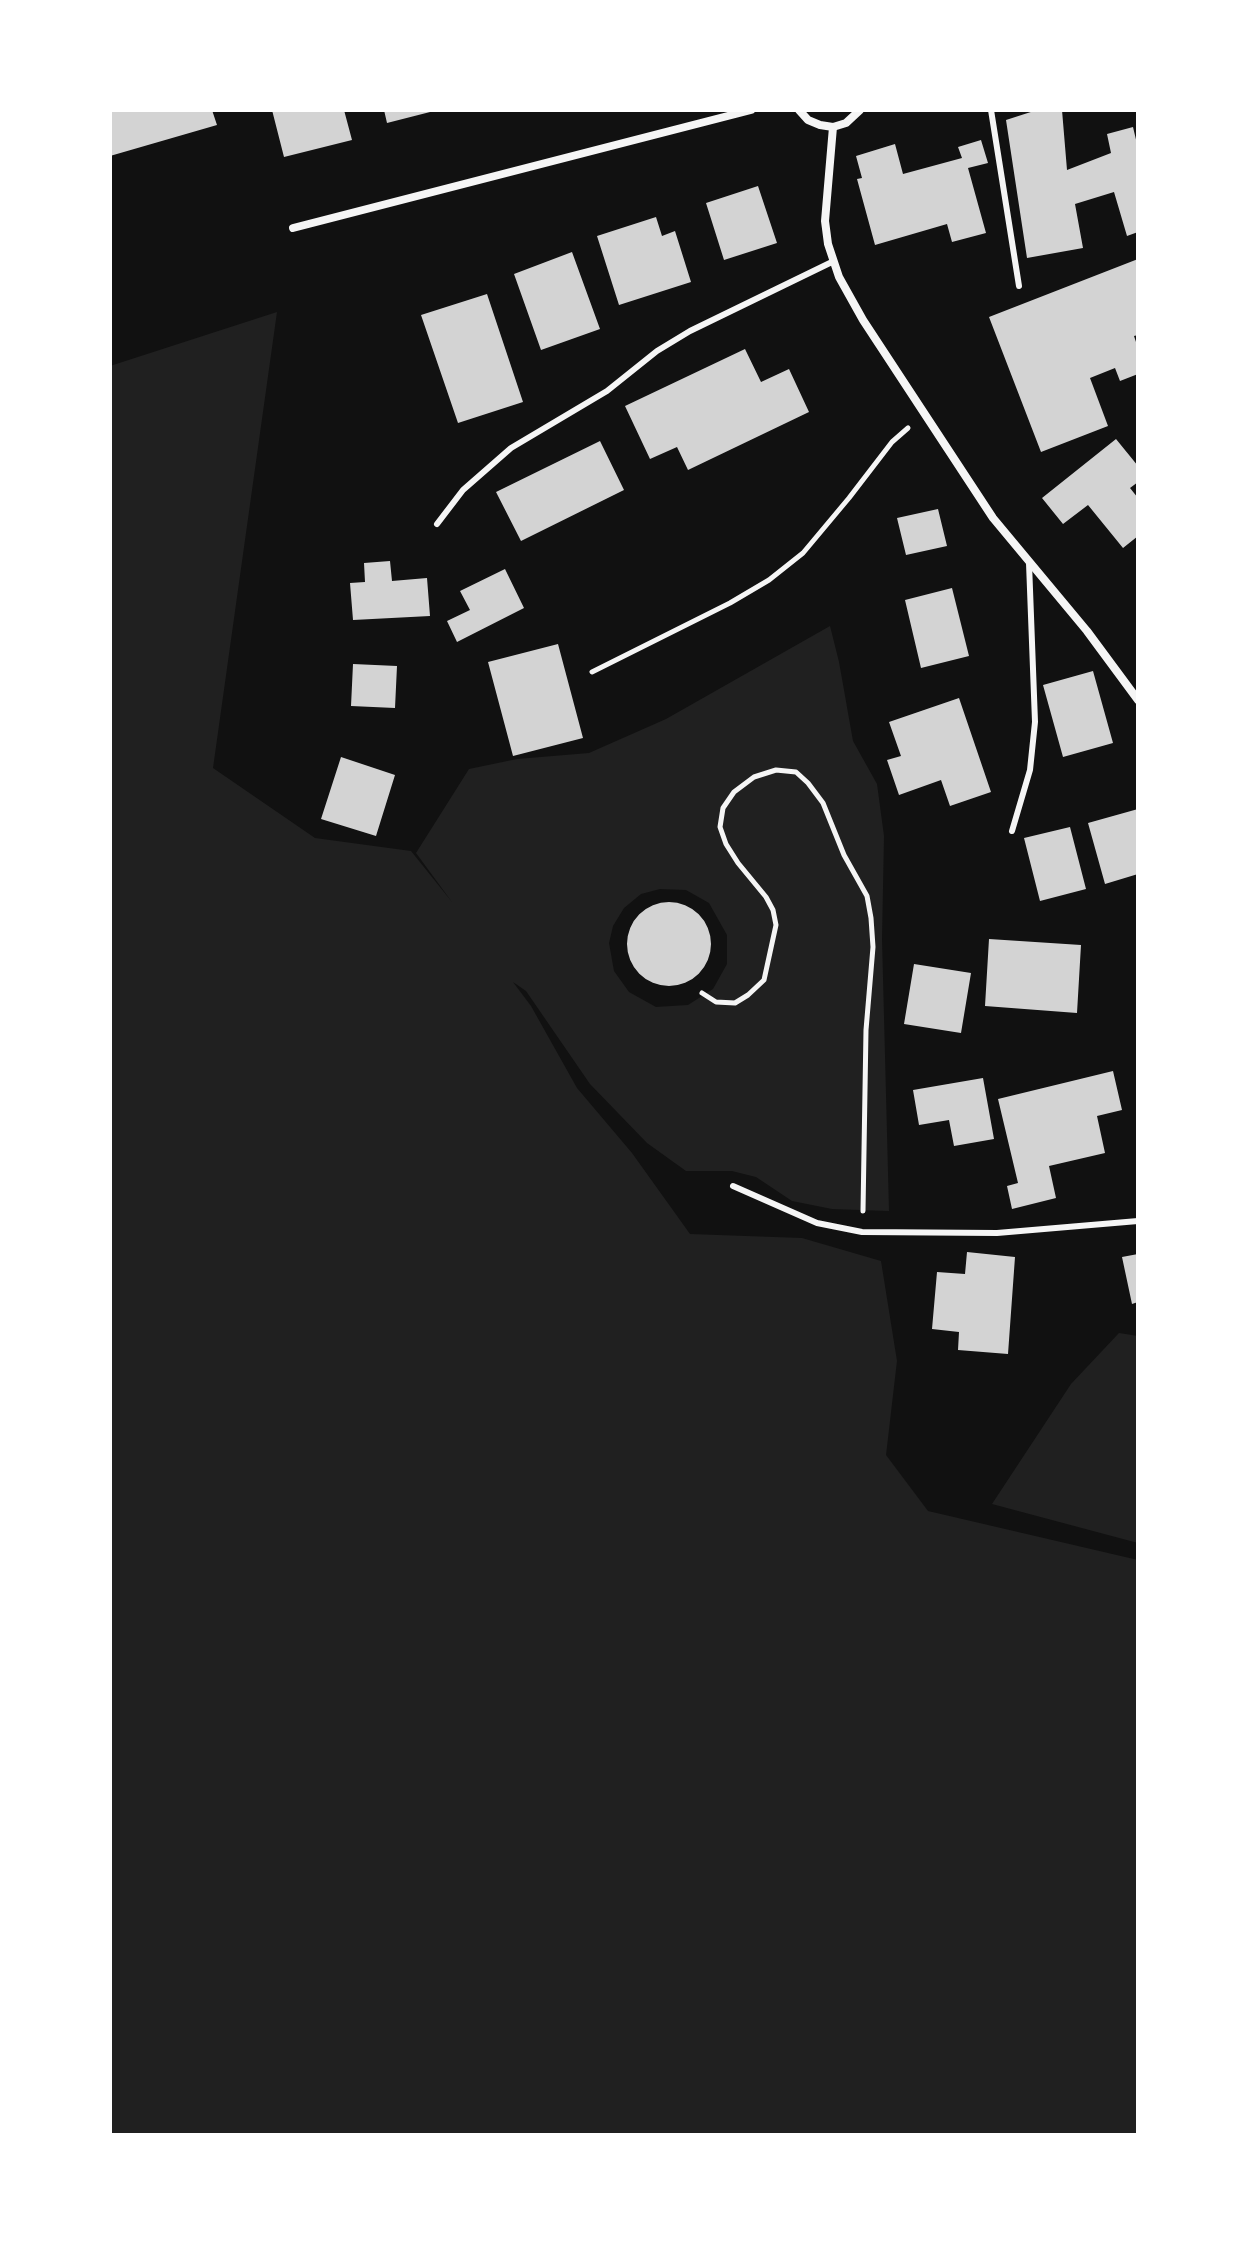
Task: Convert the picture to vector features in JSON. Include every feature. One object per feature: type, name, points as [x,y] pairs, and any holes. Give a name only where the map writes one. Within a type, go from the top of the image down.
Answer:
[{"type":"street","points":[[293,228],[751,110]]},
{"type":"street","points":[[799,110],[808,120],[833,127],[846,123],[860,110]]},
{"type":"street","points":[[833,127],[825,221],[839,277],[863,320],[993,518],[1087,631],[1138,700]]},
{"type":"lane","points":[[991,110],[1019,286]]},
{"type":"lane","points":[[437,524],[463,490],[511,448],[607,391],[657,351],[690,331],[834,261]]},
{"type":"lane","points":[[1012,831],[1030,770],[1035,722],[1029,563]]},
{"type":"lane","points":[[733,1186],[817,1223],[862,1232],[997,1233],[1138,1221]]},
{"type":"path","points":[[592,672],[730,603],[769,580],[803,553],[892,442],[924,414]]},
{"type":"path","points":[[702,993],[716,1002],[735,1003],[748,995],[764,980],[776,925],[766,897],[726,844],[720,827],[723,808],[734,792],[754,777],[776,770],[796,772],[823,803],[844,855],[867,896],[871,918],[873,947],[866,1030],[862,1232]]},
{"type":"shaded area","points":[[277,312],[213,768],[315,838],[411,851],[452,902],[416,853],[469,769],[517,759],[589,753],[666,719],[830,626],[853,741],[877,784],[884,836],[882,939],[889,1211],[832,1209],[792,1201],[756,1177],[732,1171],[686,1171],[647,1143],[590,1084],[526,991],[513,982],[531,1006],[577,1088],[632,1153],[690,1234],[802,1238],[881,1261],[897,1361],[886,1455],[928,1511],[1138,1560],[1138,2135],[110,2135],[110,366]],"holes":[[[660,889],[686,890],[709,903],[727,935],[727,964],[713,989],[688,1005],[656,1007],[629,992],[614,971],[609,943],[613,926],[624,908],[641,894]]]},
{"type":"shaded area","points":[[1119,1333],[1138,1336],[1138,1543],[992,1504],[1071,1384]]},
{"type":"building","points":[[110,110],[212,110],[217,125],[110,156]]},
{"type":"building","points":[[272,110],[344,110],[352,140],[284,157]]},
{"type":"building","points":[[384,110],[434,110],[434,111],[387,123]]},
{"type":"building","points":[[1037,110],[1062,110],[1067,170],[1111,153],[1107,134],[1133,127],[1138,148],[1138,232],[1127,236],[1114,192],[1075,204],[1083,248],[1027,258],[1006,120]]},
{"type":"building","points":[[981,140],[988,163],[968,168],[986,233],[952,242],[947,224],[875,245],[857,179],[862,178],[856,156],[895,144],[903,174],[962,158],[958,147]]},
{"type":"building","points":[[758,186],[777,243],[724,260],[706,203]]},
{"type":"building","points":[[656,217],[662,236],[675,231],[691,282],[619,305],[597,236]]},
{"type":"building","points":[[572,252],[600,329],[541,350],[514,274]]},
{"type":"building","points":[[1138,259],[1138,335],[1134,336],[1138,348],[1138,374],[1120,381],[1115,368],[1090,378],[1108,426],[1041,452],[989,317]]},
{"type":"building","points":[[487,294],[523,402],[458,423],[421,315]]},
{"type":"building","points":[[745,349],[761,382],[789,369],[809,412],[688,470],[677,447],[650,459],[625,406]]},
{"type":"building","points":[[1116,439],[1138,466],[1138,482],[1130,488],[1138,498],[1138,536],[1123,548],[1088,505],[1063,524],[1042,498]]},
{"type":"building","points":[[600,441],[624,490],[521,541],[496,492]]},
{"type":"building","points":[[938,509],[947,546],[906,555],[897,518]]},
{"type":"building","points":[[390,561],[392,581],[427,578],[430,616],[353,620],[350,583],[365,582],[364,563]]},
{"type":"building","points":[[505,569],[524,608],[457,642],[447,621],[470,610],[460,591]]},
{"type":"building","points":[[952,588],[969,656],[921,668],[905,600]]},
{"type":"building","points":[[558,644],[583,738],[513,756],[488,662]]},
{"type":"building","points":[[353,664],[397,666],[395,708],[351,706]]},
{"type":"building","points":[[1093,671],[1113,743],[1063,757],[1043,685]]},
{"type":"building","points":[[959,698],[991,792],[950,806],[941,780],[899,795],[887,760],[901,756],[889,722]]},
{"type":"building","points":[[341,757],[395,775],[376,836],[321,819]]},
{"type":"building","points":[[1138,809],[1138,874],[1105,884],[1088,823]]},
{"type":"building","points":[[1070,827],[1086,889],[1040,901],[1024,838]]},
{"type":"building","points":[[661,902],[677,902],[693,909],[704,920],[711,944],[708,960],[699,974],[677,986],[661,986],[645,979],[634,968],[627,952],[627,936],[634,920],[645,909]]},
{"type":"building","points":[[989,939],[1081,945],[1077,1013],[985,1006]]},
{"type":"building","points":[[914,964],[971,973],[961,1033],[904,1024]]},
{"type":"building","points":[[1113,1071],[1122,1110],[1097,1116],[1105,1153],[1049,1166],[1056,1198],[1012,1209],[1007,1186],[1018,1183],[998,1099]]},
{"type":"building","points":[[983,1078],[994,1139],[954,1146],[949,1120],[919,1125],[913,1090]]},
{"type":"building","points":[[967,1252],[1015,1257],[1008,1354],[958,1350],[959,1332],[932,1329],[937,1272],[965,1274]]},
{"type":"building","points":[[1138,1254],[1138,1302],[1132,1304],[1122,1257]]}]
